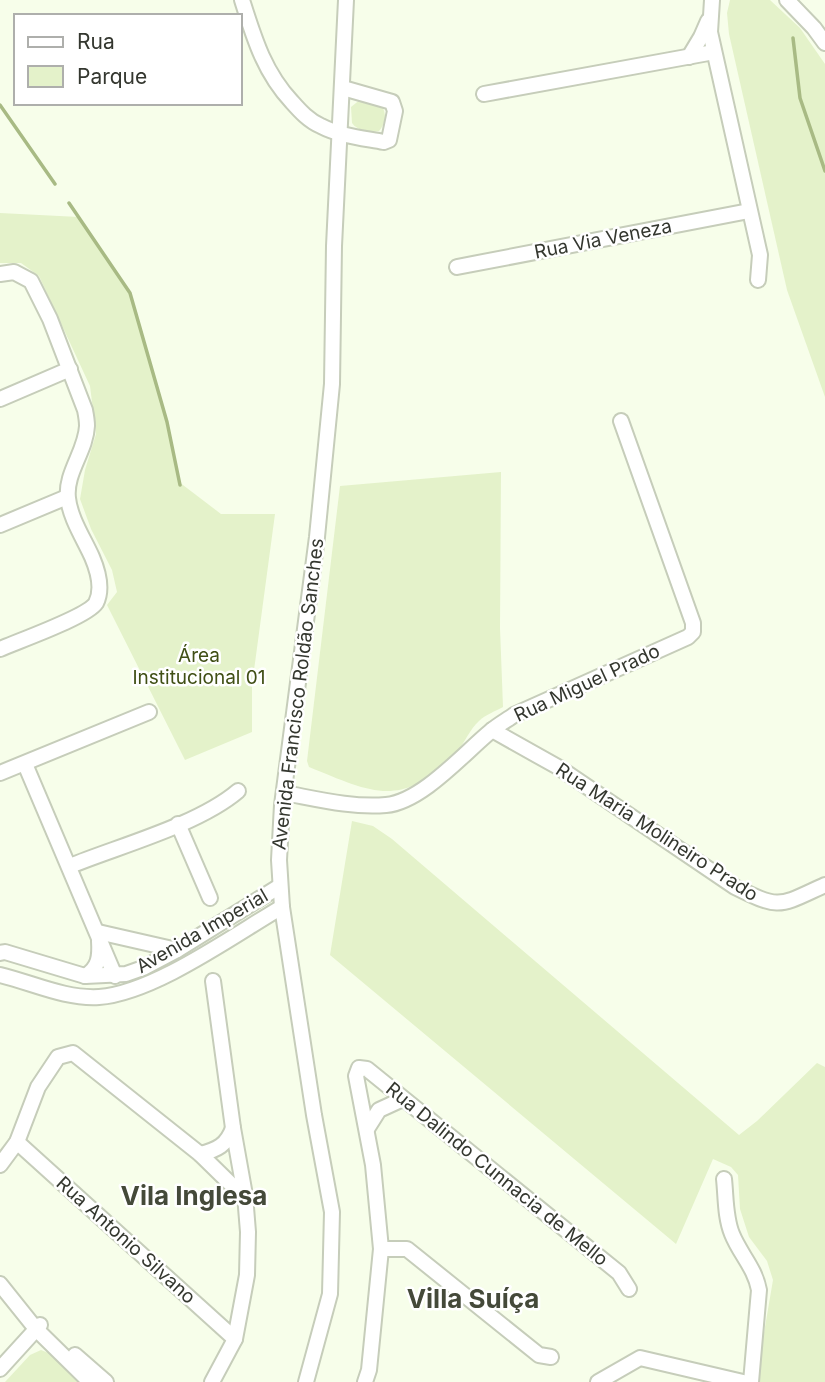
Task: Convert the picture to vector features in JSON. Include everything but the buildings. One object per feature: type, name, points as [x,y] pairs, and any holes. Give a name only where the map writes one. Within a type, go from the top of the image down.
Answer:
[{"type":"street","points":[[242,0],[264,64],[278,87],[302,113],[318,125],[339,134],[384,142],[389,140],[395,111],[393,102],[343,88]]},
{"type":"street","name":"Avenida Francisco Roldão Sanches","points":[[306,1382],[330,1294],[332,1212],[282,907],[279,860],[284,793],[317,537],[332,384],[339,134],[346,0]]},
{"type":"street","points":[[689,57],[701,37],[712,0]]},
{"type":"street","points":[[787,0],[825,43]]},
{"type":"street","points":[[709,16],[713,52],[760,254],[758,280]]},
{"type":"street","points":[[484,94],[713,52]]},
{"type":"street","name":"Rua Via Veneza","points":[[457,267],[749,211]]},
{"type":"street","points":[[0,649],[77,617],[95,605],[101,589],[94,561],[67,497],[71,477],[84,443],[87,426],[85,410],[50,319],[31,281],[7,273]]},
{"type":"street","points":[[0,399],[69,369]]},
{"type":"street","name":"Rua Miguel Prado","points":[[284,793],[356,805],[390,805],[417,793],[514,715],[688,637],[693,632],[693,623],[621,421]]},
{"type":"street","points":[[0,525],[67,497]]},
{"type":"street","points":[[0,773],[149,712]]},
{"type":"street","name":"Rua Maria Molineiro Prado","points":[[492,730],[558,767],[735,887],[765,902],[784,904],[825,885]]},
{"type":"street","points":[[25,764],[115,976]]},
{"type":"street","points":[[70,866],[178,824],[226,802],[238,791]]},
{"type":"street","points":[[178,824],[210,898]]},
{"type":"street","name":"Avenida Imperial","points":[[3,952],[85,976],[115,976],[143,968],[177,950],[280,886]]},
{"type":"street","name":"Avenida Imperial","points":[[0,975],[58,993],[99,997],[122,993],[170,974],[282,907]]},
{"type":"street","points":[[98,932],[177,950]]},
{"type":"street","points":[[85,976],[94,971],[97,964],[100,950],[98,932]]},
{"type":"street","points":[[3,952],[19,979]]},
{"type":"street","points":[[212,1382],[235,1339],[247,1275],[245,1198],[213,981]]},
{"type":"street","points":[[0,1165],[17,1142],[38,1087],[58,1057],[73,1052],[200,1154],[245,1198]]},
{"type":"street","name":"Rua Dalindo Cunnacia de Mello","points":[[367,1129],[356,1076],[359,1068],[367,1069],[619,1273],[629,1289]]},
{"type":"street","points":[[366,1382],[381,1249],[367,1129],[379,1110],[403,1099]]},
{"type":"street","points":[[200,1154],[222,1146],[233,1128]]},
{"type":"street","name":"Rua Antonio Silvano","points":[[17,1142],[235,1339]]},
{"type":"street","points":[[724,1179],[729,1223],[739,1248],[756,1275],[759,1290],[751,1382]]},
{"type":"street","points":[[381,1249],[407,1249],[539,1355],[551,1357]]},
{"type":"street","points":[[0,1284],[90,1382]]},
{"type":"street","points":[[0,1369],[35,1324]]},
{"type":"street","points":[[35,1324],[106,1382]]},
{"type":"street","points":[[598,1382],[633,1361],[743,1382]]},
{"type":"street","points":[[623,1382],[633,1361]]},
{"type":"green space","points":[[730,0],[770,0],[800,28],[825,64],[825,397],[787,290],[729,34],[727,13]]},
{"type":"green space","points":[[361,99],[383,108],[385,118],[379,131],[364,131],[352,123],[351,107]]},
{"type":"green space","name":"Área Institucional 01","points":[[0,213],[79,217],[130,293],[167,422],[179,482],[221,514],[275,514],[252,685],[252,732],[185,760],[107,605],[117,592],[112,570],[91,529],[80,499],[96,434],[90,386],[39,276],[21,263],[0,263]]},
{"type":"green space","points":[[501,472],[500,628],[503,707],[479,721],[457,752],[437,770],[420,782],[403,789],[369,789],[309,767],[307,761],[340,486]]},
{"type":"green space","points":[[352,821],[373,826],[392,839],[739,1135],[817,1063],[825,1067],[825,1382],[759,1382],[758,1368],[773,1280],[767,1261],[749,1237],[740,1209],[738,1175],[731,1167],[713,1159],[676,1244],[330,955]]},
{"type":"green space","points":[[41,1350],[51,1354],[81,1382],[5,1382],[30,1355]]},
{"type":"waterway","points":[[793,38],[800,98],[825,171]]},
{"type":"waterway","points":[[0,105],[55,184]]},
{"type":"waterway","points":[[69,203],[130,293],[167,422],[180,485]]},
{"type":"district","name":"Vila Inglesa","points":[[194,1195]]},
{"type":"district","name":"Villa Suíça","points":[[473,1298]]}]
